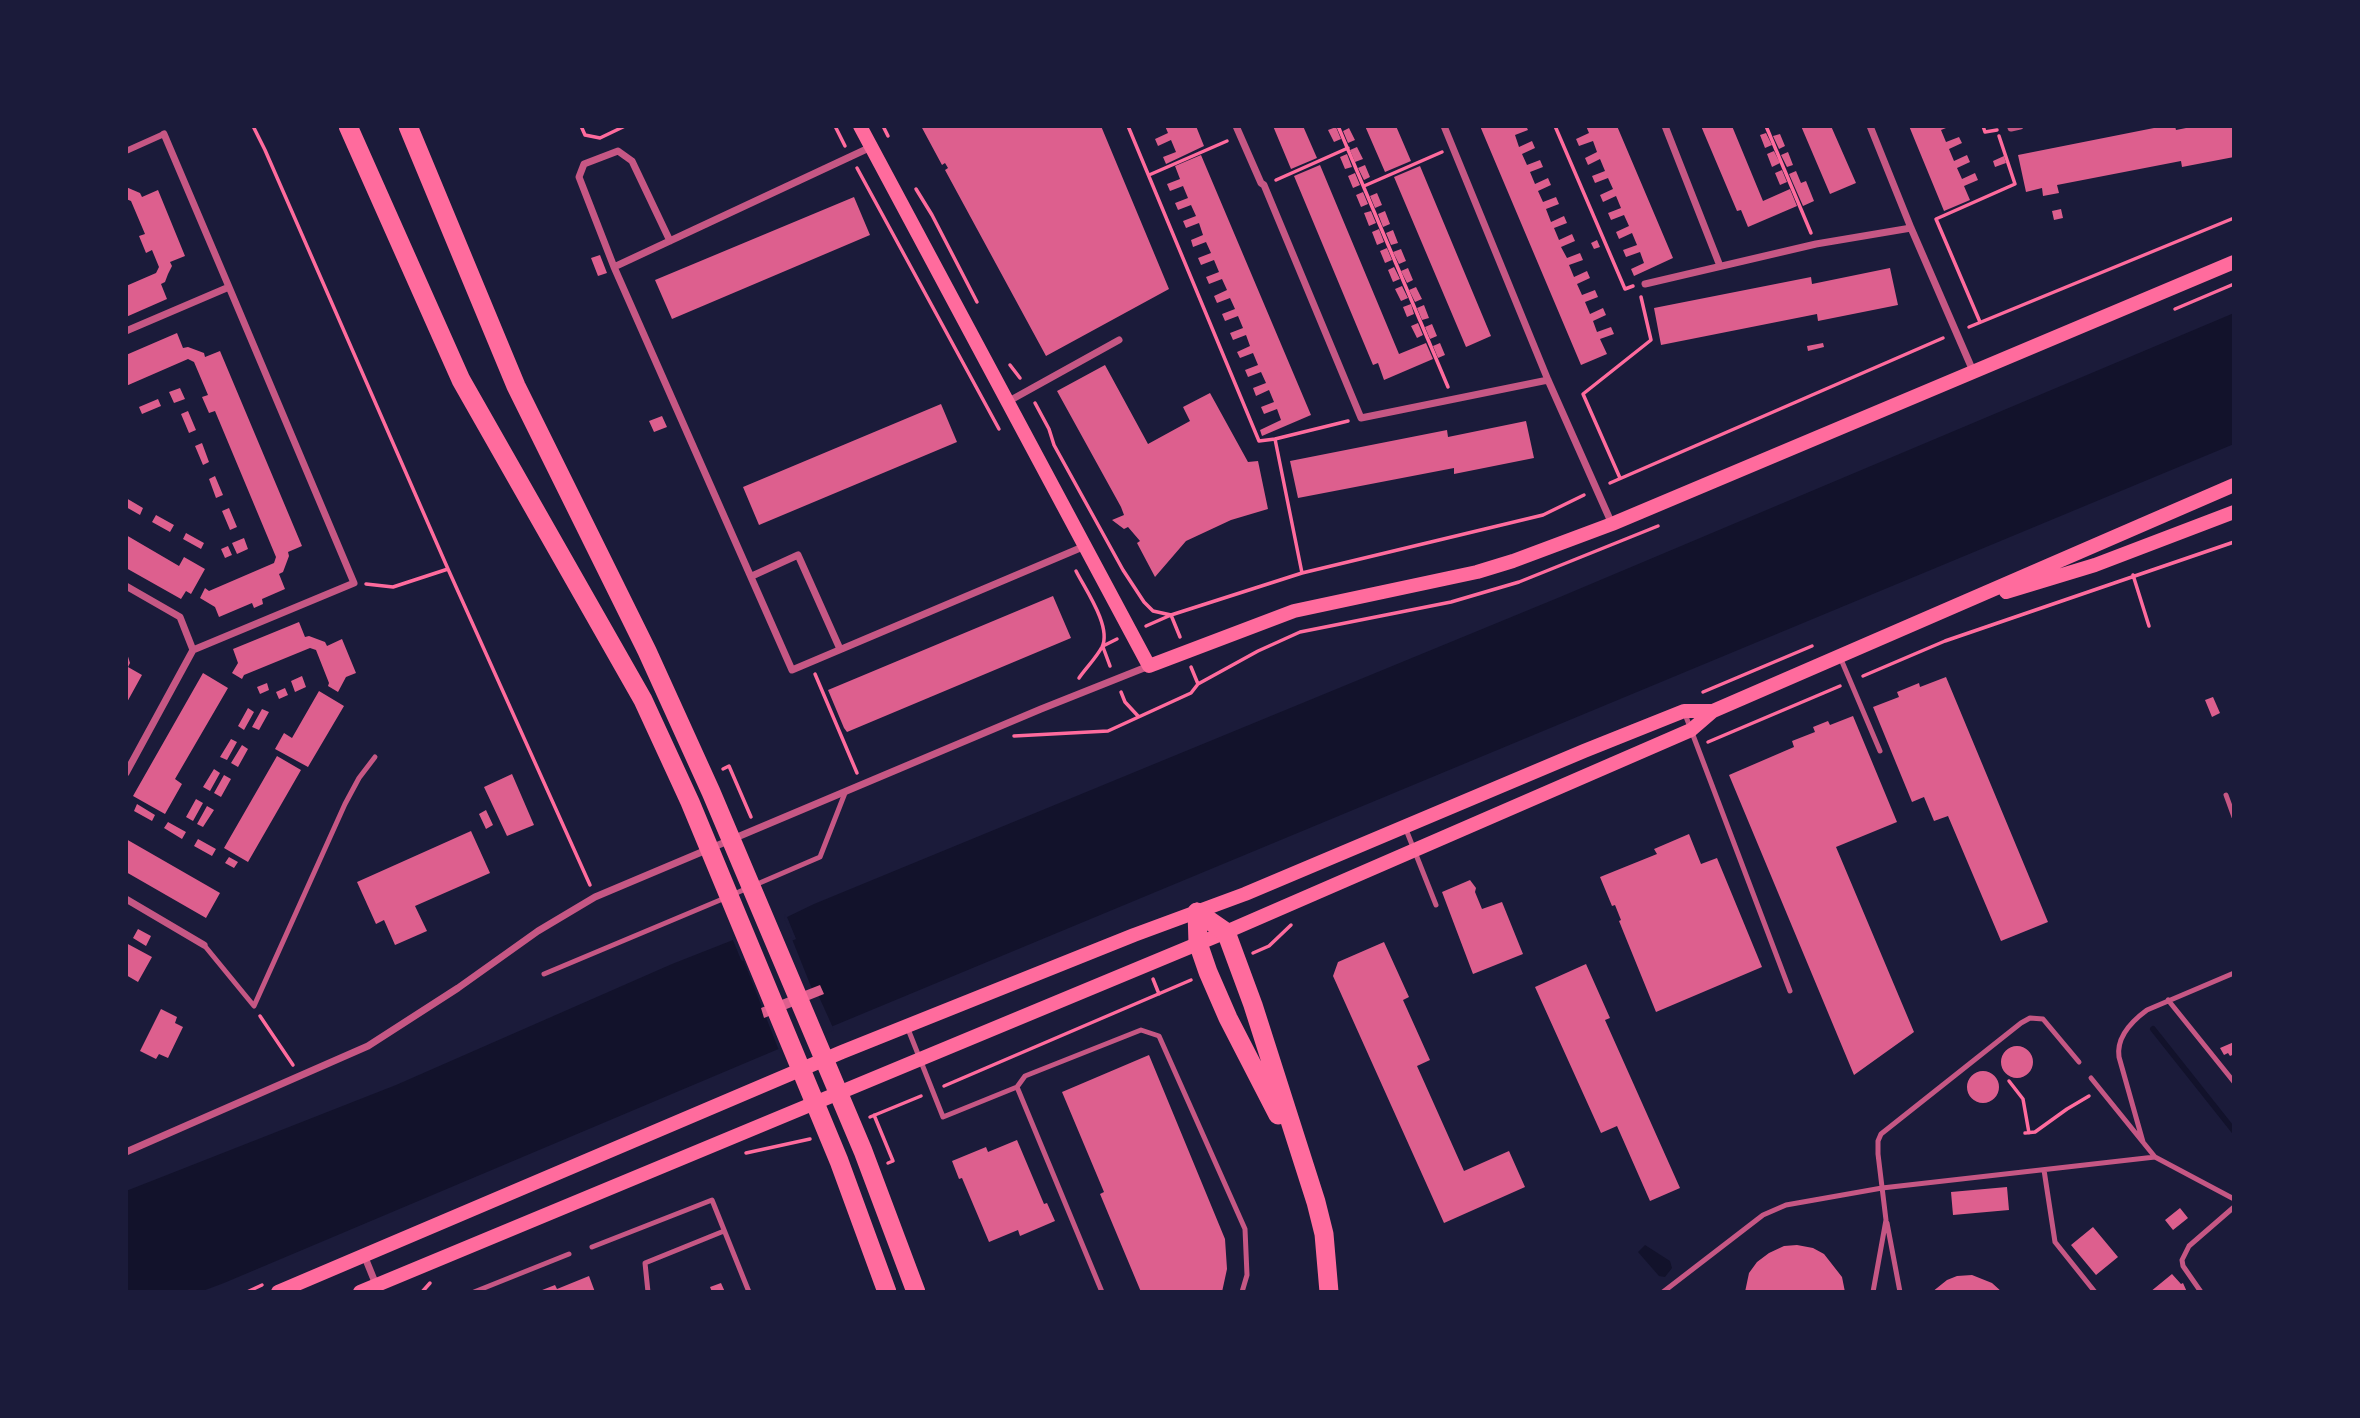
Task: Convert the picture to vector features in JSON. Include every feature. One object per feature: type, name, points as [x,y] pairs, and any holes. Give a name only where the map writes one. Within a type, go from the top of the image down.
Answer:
[{"type":"highway","points":[[348,126],[461,380],[643,700],[690,802],[839,1161],[887,1292]]},
{"type":"highway","points":[[408,126],[516,386],[647,651],[712,793],[863,1151],[916,1292]]},
{"type":"highway","points":[[1197,912],[1226,932],[1253,1005],[1324,1234],[1329,1292]]},
{"type":"highway","points":[[1197,912],[1198,943],[1208,972],[1228,1018],[1304,1166]]},
{"type":"main road","points":[[860,126],[1149,666],[1294,611],[1446,580],[1501,565],[1612,523],[2234,262]]},
{"type":"main road","points":[[360,1292],[378,1289],[920,1058],[1414,852],[1691,730],[1713,711],[2234,485]]},
{"type":"main road","points":[[1944,611],[2095,565],[2234,512]]},
{"type":"main road","points":[[278,1292],[907,1026],[1245,894],[1584,751],[1684,711],[1713,711]]},
{"type":"street","points":[[1236,126],[1264,185],[1361,418],[1548,380]]},
{"type":"street","points":[[1444,126],[1548,380],[1612,523]]},
{"type":"street","points":[[1665,126],[1720,266]]},
{"type":"street","points":[[1870,126],[1973,371]]},
{"type":"street","points":[[126,151],[164,134],[354,583],[193,650],[126,773]]},
{"type":"street","points":[[614,267],[871,147]]},
{"type":"street","points":[[670,241],[632,161],[618,151],[584,164],[579,177],[614,267],[792,670],[1086,546]]},
{"type":"street","points":[[1642,284],[1816,244],[1911,228]]},
{"type":"street","points":[[126,331],[229,287]]},
{"type":"street","points":[[1009,401],[1119,340]]},
{"type":"street","points":[[752,576],[798,555],[841,649]]},
{"type":"street","points":[[126,586],[180,617],[193,650]]},
{"type":"street","points":[[126,1152],[368,1046],[538,931],[595,897],[755,828],[1149,666]]},
{"type":"street","points":[[126,900],[204,945]]},
{"type":"street","points":[[364,1254],[378,1289]]},
{"type":"lane","points":[[1840,655],[1880,751]]},
{"type":"lane","points":[[1684,711],[1790,991]]},
{"type":"lane","points":[[204,945],[254,1006],[345,804],[359,778],[375,757]]},
{"type":"lane","points":[[544,974],[820,857],[845,793]]},
{"type":"lane","points":[[2225,795],[2234,817]]},
{"type":"lane","points":[[1405,827],[1436,905]]},
{"type":"lane","points":[[2143,1142],[2118,1049],[2122,1036],[2147,1010],[2234,973]]},
{"type":"lane","points":[[2168,1000],[2234,1083]]},
{"type":"lane","points":[[1900,1292],[1882,1188],[1878,1154],[1881,1134],[2030,1018],[2043,1019],[2078,1062]]},
{"type":"lane","points":[[907,1026],[943,1117],[1017,1087],[1024,1076],[1141,1030],[1159,1036],[1245,1229],[1247,1275],[1242,1292]]},
{"type":"lane","points":[[2091,1078],[2155,1157],[2234,1199]]},
{"type":"lane","points":[[1017,1087],[1102,1292]]},
{"type":"lane","points":[[1663,1292],[1763,1215],[1786,1205],[1882,1188],[2155,1157]]},
{"type":"lane","points":[[2043,1170],[2055,1242],[2095,1292]]},
{"type":"lane","points":[[592,1247],[712,1200],[749,1292]]},
{"type":"lane","points":[[2201,1292],[2183,1266],[2185,1253],[2189,1246],[2234,1207]]},
{"type":"lane","points":[[1873,1292],[1886,1220]]},
{"type":"lane","points":[[648,1292],[645,1263],[724,1231]]},
{"type":"lane","points":[[474,1292],[569,1254]]},
{"type":"path","points":[[253,126],[595,897]]},
{"type":"path","points":[[581,126],[585,135],[600,138],[625,126]]},
{"type":"path","points":[[835,126],[1001,432]]},
{"type":"path","points":[[883,126],[890,140]]},
{"type":"path","points":[[1128,126],[1259,441],[1361,418]]},
{"type":"path","points":[[1338,126],[1453,399]]},
{"type":"path","points":[[1555,126],[1625,289],[1642,284],[1651,340],[1583,394],[1620,478]]},
{"type":"path","points":[[1766,126],[1816,244]]},
{"type":"path","points":[[1983,126],[1985,132],[2016,127]]},
{"type":"path","points":[[1980,322],[1936,219],[2015,184],[1997,131]]},
{"type":"path","points":[[1149,175],[1240,136]]},
{"type":"path","points":[[1264,185],[1348,148]]},
{"type":"path","points":[[1363,186],[1453,148]]},
{"type":"path","points":[[912,183],[932,215],[982,311]]},
{"type":"path","points":[[1006,360],[1028,391],[1049,429],[1054,445],[1123,570],[1153,611],[1171,615],[1301,573],[1543,515],[1620,478],[1980,322],[2234,218]]},
{"type":"path","points":[[1275,439],[1301,573]]},
{"type":"path","points":[[1697,746],[1945,640],[2234,542]]},
{"type":"path","points":[[1062,701],[1103,646],[1106,634],[1102,621],[1067,555]]},
{"type":"path","points":[[354,583],[393,587],[448,569]]},
{"type":"path","points":[[2133,575],[2149,626]]},
{"type":"path","points":[[977,736],[1020,737],[1108,731],[1191,692],[1198,684],[1171,615]]},
{"type":"path","points":[[810,662],[862,785]]},
{"type":"path","points":[[729,766],[746,806]]},
{"type":"path","points":[[1236,961],[1269,946],[1296,920]]},
{"type":"path","points":[[865,1119],[1208,972]]},
{"type":"path","points":[[254,1006],[300,1075]]},
{"type":"path","points":[[2009,1081],[2023,1099],[2027,1133],[2035,1132],[2100,1088]]},
{"type":"path","points":[[874,1115],[890,1153]]},
{"type":"path","points":[[742,1154],[812,1139]]},
{"type":"path","points":[[422,1292],[436,1274]]},
{"type":"shaded area","points":[[2234,313],[2234,444],[833,1026],[224,1283],[200,1292],[126,1292],[126,1191],[396,1085],[733,940],[742,961],[796,939],[787,917],[814,904],[1560,597]]},
{"type":"shaded area","points":[[1645,1245],[1670,1261],[1672,1268],[1665,1277],[1659,1276],[1638,1252]]},
{"type":"pier","points":[[785,914],[812,989],[815,988],[834,1030],[780,1053],[732,937],[736,938],[744,957],[792,937],[784,918]]},
{"type":"building","points":[[921,126],[1101,126],[1169,289],[1046,356],[945,170],[948,168],[945,163],[942,165]]},
{"type":"building","points":[[1165,126],[1196,126],[1204,146],[1166,164],[1163,157],[1176,152],[1171,140],[1158,146],[1155,139],[1168,133]]},
{"type":"building","points":[[1273,126],[1303,126],[1317,158],[1291,169]]},
{"type":"building","points":[[1365,126],[1396,126],[1411,161],[1385,172]]},
{"type":"building","points":[[1480,126],[1526,126],[1528,130],[1515,135],[1519,147],[1532,141],[1535,148],[1522,154],[1527,165],[1540,160],[1543,167],[1530,172],[1535,184],[1548,178],[1551,185],[1538,191],[1543,202],[1556,197],[1559,204],[1546,209],[1551,222],[1564,216],[1567,223],[1554,228],[1559,240],[1572,234],[1575,241],[1561,247],[1567,258],[1580,253],[1583,260],[1569,265],[1574,277],[1587,271],[1590,278],[1577,284],[1582,295],[1595,290],[1598,297],[1585,302],[1590,314],[1603,308],[1606,315],[1593,321],[1597,332],[1611,327],[1614,334],[1600,339],[1607,354],[1581,365]]},
{"type":"building","points":[[1586,126],[1617,126],[1673,258],[1634,276],[1631,269],[1644,263],[1640,252],[1626,257],[1623,250],[1637,245],[1632,233],[1619,239],[1616,232],[1629,226],[1624,215],[1611,220],[1608,213],[1621,208],[1616,196],[1603,202],[1600,195],[1613,189],[1608,178],[1595,183],[1592,176],[1605,171],[1600,159],[1588,165],[1585,158],[1597,152],[1593,141],[1579,146],[1576,139],[1589,133]]},
{"type":"building","points":[[1701,126],[1732,126],[1763,201],[1790,189],[1797,206],[1748,227],[1741,210],[1737,211]]},
{"type":"building","points":[[1801,126],[1831,126],[1856,183],[1830,194]]},
{"type":"building","points":[[1909,126],[1951,126],[1941,130],[1946,142],[1959,137],[1962,143],[1949,149],[1954,161],[1967,155],[1970,162],[1957,168],[1962,179],[1975,173],[1978,180],[1964,186],[1970,200],[1944,211]]},
{"type":"building","points":[[2175,126],[2176,130],[2196,126],[2234,126],[2234,157],[2182,167],[2181,161],[2057,185],[2059,193],[2043,196],[2042,188],[2026,192],[2018,155]]},
{"type":"building","points":[[1336,127],[1341,139],[1334,142],[1328,130]]},
{"type":"building","points":[[1349,128],[1355,140],[1348,143],[1343,131]]},
{"type":"building","points":[[1766,133],[1772,145],[1765,148],[1760,135]]},
{"type":"building","points":[[1780,134],[1785,146],[1779,149],[1773,136]]},
{"type":"building","points":[[1357,147],[1363,159],[1355,162],[1350,150]]},
{"type":"building","points":[[1774,151],[1780,163],[1772,167],[1767,154]]},
{"type":"building","points":[[1788,152],[1793,165],[1787,167],[1781,155]]},
{"type":"building","points":[[1347,154],[1352,167],[1345,169],[1340,157]]},
{"type":"building","points":[[1201,155],[1311,415],[1262,436],[1260,430],[1281,420],[1277,409],[1264,414],[1261,407],[1274,402],[1269,390],[1256,396],[1253,388],[1266,383],[1261,372],[1248,377],[1245,370],[1258,365],[1253,353],[1240,358],[1237,352],[1250,346],[1246,335],[1233,340],[1230,333],[1243,328],[1238,316],[1225,321],[1222,314],[1235,309],[1230,298],[1217,303],[1214,296],[1227,290],[1222,279],[1209,284],[1206,277],[1219,272],[1214,260],[1201,265],[1198,258],[1211,253],[1206,242],[1193,247],[1191,240],[1203,235],[1199,223],[1186,228],[1183,221],[1196,216],[1191,205],[1178,210],[1175,203],[1188,198],[1183,186],[1170,191],[1167,184],[1180,179],[1175,166]]},
{"type":"building","points":[[2004,156],[2006,163],[1995,167],[1993,161]]},
{"type":"building","points":[[1320,165],[1399,354],[1426,343],[1433,359],[1384,380],[1378,363],[1373,365],[1294,176]]},
{"type":"building","points":[[1365,165],[1370,177],[1364,180],[1358,168]]},
{"type":"building","points":[[1420,166],[1491,336],[1466,347],[1394,177]]},
{"type":"building","points":[[1782,170],[1787,182],[1780,185],[1775,173]]},
{"type":"building","points":[[1796,171],[1801,183],[1806,181],[1814,201],[1803,206],[1789,174]]},
{"type":"building","points":[[1355,173],[1360,185],[1353,188],[1348,176]]},
{"type":"building","points":[[126,187],[140,193],[142,197],[158,190],[185,256],[170,262],[172,266],[165,282],[161,284],[167,299],[126,317],[126,286],[156,273],[159,267],[152,250],[146,253],[139,236],[145,234],[131,201],[126,199]]},
{"type":"building","points":[[1363,192],[1368,204],[1361,207],[1356,195]]},
{"type":"building","points":[[1377,193],[1382,205],[1375,208],[1370,196]]},
{"type":"building","points":[[854,197],[870,235],[672,319],[655,280]]},
{"type":"building","points":[[2061,209],[2063,218],[2054,220],[2052,211]]},
{"type":"building","points":[[1371,211],[1376,223],[1369,226],[1364,213]]},
{"type":"building","points":[[1385,211],[1390,224],[1383,227],[1378,214]]},
{"type":"building","points":[[1379,229],[1384,242],[1377,245],[1372,232]]},
{"type":"building","points":[[1393,230],[1398,243],[1391,245],[1386,233]]},
{"type":"building","points":[[1597,240],[1600,247],[1594,249],[1591,243]]},
{"type":"building","points":[[1387,248],[1392,260],[1385,263],[1380,251]]},
{"type":"building","points":[[1401,249],[1406,261],[1399,264],[1393,252]]},
{"type":"building","points":[[600,255],[607,273],[598,276],[591,258]]},
{"type":"building","points":[[1394,267],[1400,279],[1393,282],[1388,270]]},
{"type":"building","points":[[1408,268],[1413,280],[1407,283],[1401,271]]},
{"type":"building","points":[[1890,268],[1898,305],[1818,321],[1817,314],[1661,345],[1654,308],[1811,277],[1812,284]]},
{"type":"building","points":[[1402,286],[1408,298],[1401,301],[1395,289]]},
{"type":"building","points":[[1416,287],[1422,299],[1415,302],[1409,290]]},
{"type":"building","points":[[1411,304],[1414,314],[1407,317],[1403,307]]},
{"type":"building","points":[[1424,305],[1429,318],[1422,320],[1417,308]]},
{"type":"building","points":[[1418,323],[1423,335],[1417,338],[1411,326]]},
{"type":"building","points":[[1432,324],[1437,336],[1430,339],[1425,327]]},
{"type":"building","points":[[177,333],[183,348],[188,347],[204,353],[205,357],[220,351],[302,546],[288,552],[283,572],[279,574],[285,589],[262,599],[263,604],[254,608],[252,603],[219,617],[215,607],[200,598],[205,588],[209,591],[274,563],[276,557],[215,411],[209,413],[202,397],[208,395],[194,362],[188,359],[126,386],[126,355]]},
{"type":"building","points":[[1440,343],[1445,355],[1438,358],[1433,346]]},
{"type":"building","points":[[1823,343],[1824,347],[1808,351],[1807,346]]},
{"type":"building","points":[[1105,365],[1148,444],[1190,421],[1183,407],[1210,393],[1248,462],[1258,461],[1268,509],[1231,520],[1186,541],[1155,577],[1137,543],[1140,541],[1128,527],[1124,529],[1112,520],[1124,515],[1121,507],[1057,391]]},
{"type":"building","points":[[180,388],[185,399],[174,403],[169,392]]},
{"type":"building","points":[[158,399],[161,406],[142,414],[139,407]]},
{"type":"building","points":[[941,404],[957,442],[759,525],[743,487]]},
{"type":"building","points":[[188,411],[196,430],[189,433],[181,414]]},
{"type":"building","points":[[662,416],[667,427],[654,432],[649,421]]},
{"type":"building","points":[[1526,421],[1534,458],[1454,474],[1454,468],[1298,498],[1290,461],[1447,430],[1448,437]]},
{"type":"building","points":[[202,443],[209,462],[203,465],[195,446]]},
{"type":"building","points":[[215,476],[223,495],[216,498],[209,479]]},
{"type":"building","points":[[126,498],[143,508],[140,515],[126,507]]},
{"type":"building","points":[[229,508],[237,527],[230,530],[222,511]]},
{"type":"building","points":[[156,515],[174,525],[170,532],[152,522]]},
{"type":"building","points":[[186,533],[204,543],[201,549],[183,539]]},
{"type":"building","points":[[126,535],[179,566],[184,557],[205,569],[191,594],[186,591],[181,599],[126,568]]},
{"type":"building","points":[[244,538],[248,549],[237,554],[232,543]]},
{"type":"building","points":[[228,546],[232,555],[225,558],[221,549]]},
{"type":"building","points":[[1053,596],[1071,638],[847,732],[844,728],[828,690]]},
{"type":"building","points":[[299,622],[305,637],[325,642],[327,646],[342,639],[356,673],[346,677],[338,692],[328,686],[316,650],[310,648],[244,675],[242,679],[232,673],[238,663],[233,649]]},
{"type":"building","points":[[126,650],[130,663],[128,667],[142,675],[126,704]]},
{"type":"building","points":[[203,673],[228,688],[175,779],[182,784],[165,814],[133,796]]},
{"type":"building","points":[[302,676],[306,687],[295,692],[291,681]]},
{"type":"building","points":[[1946,677],[2048,922],[2001,941],[1948,816],[1934,821],[1924,797],[1912,802],[1873,707],[1899,697],[1897,692],[1919,683],[1920,687]]},
{"type":"building","points":[[267,683],[269,690],[260,694],[257,687]]},
{"type":"building","points":[[285,688],[288,695],[279,699],[276,692]]},
{"type":"building","points":[[319,691],[344,706],[308,767],[275,749],[284,733],[292,738]]},
{"type":"building","points":[[2213,697],[2220,713],[2212,717],[2205,700]]},
{"type":"building","points":[[248,708],[254,712],[244,730],[238,726]]},
{"type":"building","points":[[262,709],[269,712],[259,730],[252,727]]},
{"type":"building","points":[[1853,716],[1897,822],[1836,847],[1914,1032],[1854,1075],[1729,775],[1794,747],[1792,741],[1815,732],[1813,727],[1828,721],[1830,725]]},
{"type":"building","points":[[231,739],[237,742],[227,760],[220,757]]},
{"type":"building","points":[[242,745],[248,749],[238,767],[231,763]]},
{"type":"building","points":[[277,756],[301,770],[248,862],[224,848]]},
{"type":"building","points":[[214,769],[220,773],[210,791],[203,787]]},
{"type":"building","points":[[512,774],[534,825],[507,836],[484,787]]},
{"type":"building","points":[[224,775],[231,779],[221,797],[214,793]]},
{"type":"building","points":[[196,799],[203,803],[193,821],[186,817]]},
{"type":"building","points":[[137,804],[155,815],[152,821],[134,811]]},
{"type":"building","points":[[207,806],[214,810],[203,827],[197,824]]},
{"type":"building","points":[[486,810],[493,825],[486,829],[479,814]]},
{"type":"building","points":[[168,822],[186,832],[182,839],[164,828]]},
{"type":"building","points":[[471,831],[490,873],[415,906],[427,931],[395,945],[384,920],[376,924],[357,882]]},
{"type":"building","points":[[1689,834],[1701,864],[1717,858],[1762,967],[1656,1012],[1615,905],[1612,906],[1600,877],[1657,854],[1654,849]]},
{"type":"building","points":[[126,839],[220,893],[206,918],[126,872]]},
{"type":"building","points":[[198,839],[216,849],[212,856],[194,846]]},
{"type":"building","points":[[229,857],[238,862],[234,868],[225,863]]},
{"type":"building","points":[[1470,880],[1476,888],[1482,909],[1502,902],[1523,954],[1473,974],[1442,892]]},
{"type":"building","points":[[138,929],[151,936],[146,946],[133,938]]},
{"type":"building","points":[[1384,942],[1409,997],[1403,1000],[1430,1060],[1417,1066],[1464,1171],[1509,1151],[1525,1187],[1444,1223],[1333,976],[1338,962]]},
{"type":"building","points":[[126,943],[152,957],[138,982],[126,975]]},
{"type":"building","points":[[1586,964],[1610,1018],[1605,1020],[1680,1188],[1650,1201],[1617,1126],[1601,1133],[1535,987]]},
{"type":"building","points":[[820,985],[824,994],[764,1018],[761,1008]]},
{"type":"building","points":[[161,1009],[177,1017],[175,1023],[183,1027],[168,1058],[159,1054],[156,1059],[140,1051]]},
{"type":"building","points":[[2234,1042],[2234,1054],[2224,1055],[2220,1048]]},
{"type":"building","points":[[2017,1046],[2028,1051],[2033,1062],[2028,1073],[2017,1078],[2006,1073],[2001,1062],[2006,1051]]},
{"type":"building","points":[[1149,1055],[1225,1239],[1227,1269],[1222,1292],[1141,1292],[1100,1194],[1104,1192],[1062,1092]]},
{"type":"building","points":[[1983,1071],[1994,1076],[1999,1087],[1994,1098],[1983,1103],[1972,1098],[1967,1087],[1972,1076]]},
{"type":"building","points":[[1017,1140],[1044,1204],[1047,1203],[1055,1221],[1020,1236],[1018,1230],[989,1242],[952,1161],[986,1147],[988,1152]]},
{"type":"building","points":[[2007,1187],[2009,1210],[1953,1215],[1951,1192]]},
{"type":"building","points":[[2180,1208],[2188,1218],[2173,1230],[2165,1220]]},
{"type":"building","points":[[2093,1227],[2118,1257],[2096,1275],[2071,1245]]},
{"type":"building","points":[[1784,1246],[1813,1248],[1824,1254],[1842,1277],[1845,1292],[1745,1292],[1749,1273],[1757,1262]]},
{"type":"building","points":[[2172,1274],[2183,1283],[2187,1292],[2150,1292]]},
{"type":"building","points":[[1972,1275],[1992,1283],[2002,1292],[1932,1292],[1947,1280]]},
{"type":"building","points":[[589,1276],[595,1292],[537,1292],[555,1285],[557,1289]]},
{"type":"building","points":[[721,1283],[725,1292],[712,1292],[710,1287]]},
{"type":"waterway","points":[[2153,1029],[2234,1131]]}]
